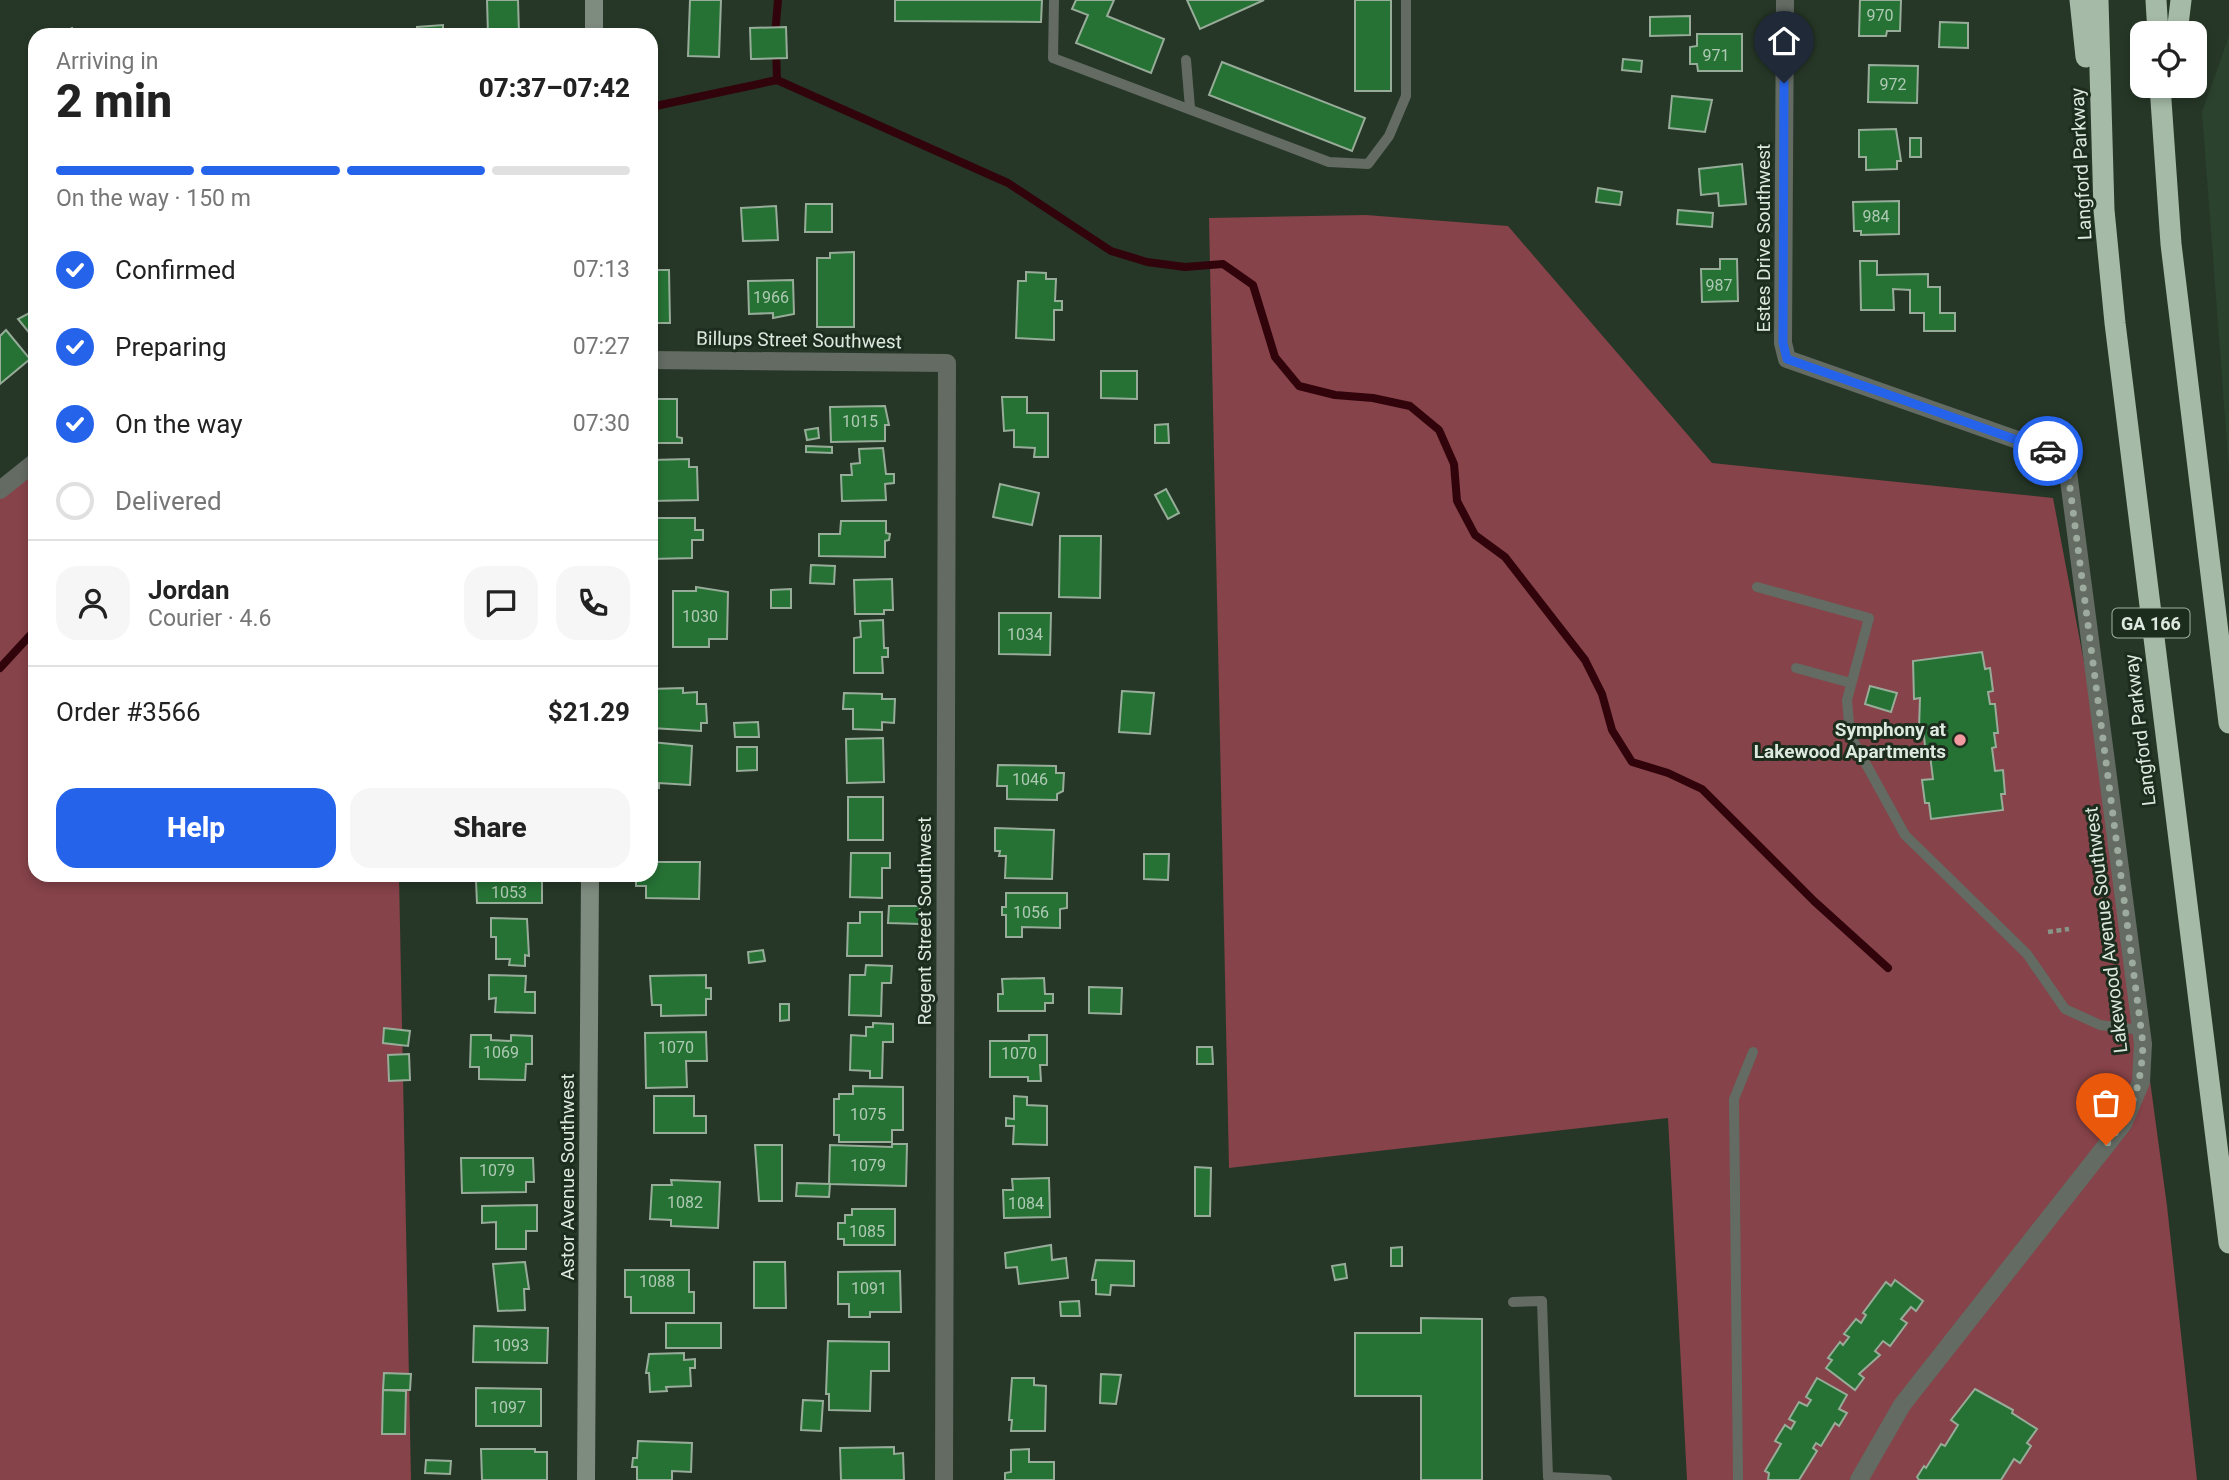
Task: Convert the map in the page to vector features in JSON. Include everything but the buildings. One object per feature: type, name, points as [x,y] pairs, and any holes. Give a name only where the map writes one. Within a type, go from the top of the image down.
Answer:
[{"type":"highway","points":[[2080,0],[2104,210]]},
{"type":"highway","name":"Langford Parkway","points":[[2098,0],[2104,210],[2176,834],[2229,1243]]},
{"type":"highway","points":[[2156,0],[2157,21]]},
{"type":"highway","points":[[2178,21],[2181,0]]},
{"type":"highway","name":"GA 166","points":[[2161,98],[2164,174],[2199,493],[2229,723]]},
{"type":"highway","points":[[2164,174],[2171,98]]},
{"type":"street","points":[[594,0],[594,28]]},
{"type":"street","name":"Estes Drive Southwest","points":[[1785,0],[1787,359],[2023,442]]},
{"type":"street","name":"Billups Street Southwest","points":[[658,360],[947,363]]},
{"type":"street","name":"Regent Street Southwest","points":[[944,1480],[947,363]]},
{"type":"street","name":"Lakewood Avenue Southwest","points":[[1859,1480],[1902,1405],[2123,1124],[2141,1082],[2141,1030],[2066,457],[2023,442]]},
{"type":"street","points":[[0,491],[28,468]]},
{"type":"street","name":"Astor Avenue Southwest","points":[[586,1480],[590,882]]},
{"type":"lane","points":[[1054,0],[1053,58],[1329,162],[1368,164],[1389,136],[1406,96],[1406,0]]},
{"type":"lane","points":[[1186,60],[1189,108]]},
{"type":"lane","points":[[1757,587],[1869,618],[1847,700],[1850,735],[1905,835],[2027,954],[2065,1009],[2100,1025],[2141,1030]]},
{"type":"lane","points":[[1796,667],[1852,683]]},
{"type":"lane","points":[[1738,1480],[1734,1099],[1753,1052]]},
{"type":"lane","points":[[1513,1302],[1542,1301],[1548,1477],[1607,1480]]},
{"type":"path","points":[[2048,932],[2069,929]]},
{"type":"shaded area","points":[[2229,36],[2229,470],[2202,112]]},
{"type":"shaded area","points":[[1366,215],[1508,226],[1712,463],[2053,498],[2117,837],[2167,1206],[2197,1480],[1687,1480],[1668,1118],[1229,1168],[1209,218]]},
{"type":"shaded area","points":[[28,470],[28,882],[399,882],[411,1480],[0,1480],[0,493]]},
{"type":"waterway","points":[[775,35],[778,0]]},
{"type":"waterway","points":[[776,48],[777,80]]},
{"type":"waterway","points":[[658,106],[777,80],[1008,183],[1111,251],[1147,262],[1185,267],[1223,264],[1253,285],[1275,357],[1299,386],[1335,395],[1373,398],[1410,406],[1439,430],[1454,464],[1457,501],[1475,535],[1505,557],[1585,660],[1602,694],[1612,730],[1632,762],[1668,773],[1702,789],[1814,901],[1888,968]]},
{"type":"waterway","points":[[0,668],[28,638]]},
{"type":"way so far","points":[[2048,451],[2066,457],[2143,1044],[2141,1082],[2123,1124],[2106,1145]]},
{"type":"place","name":"Symphony at Lakewood Apartments","points":[[1960,740]]},
{"type":"route","points":[[1784,83],[1783,343],[1787,359],[2048,451]]}]
